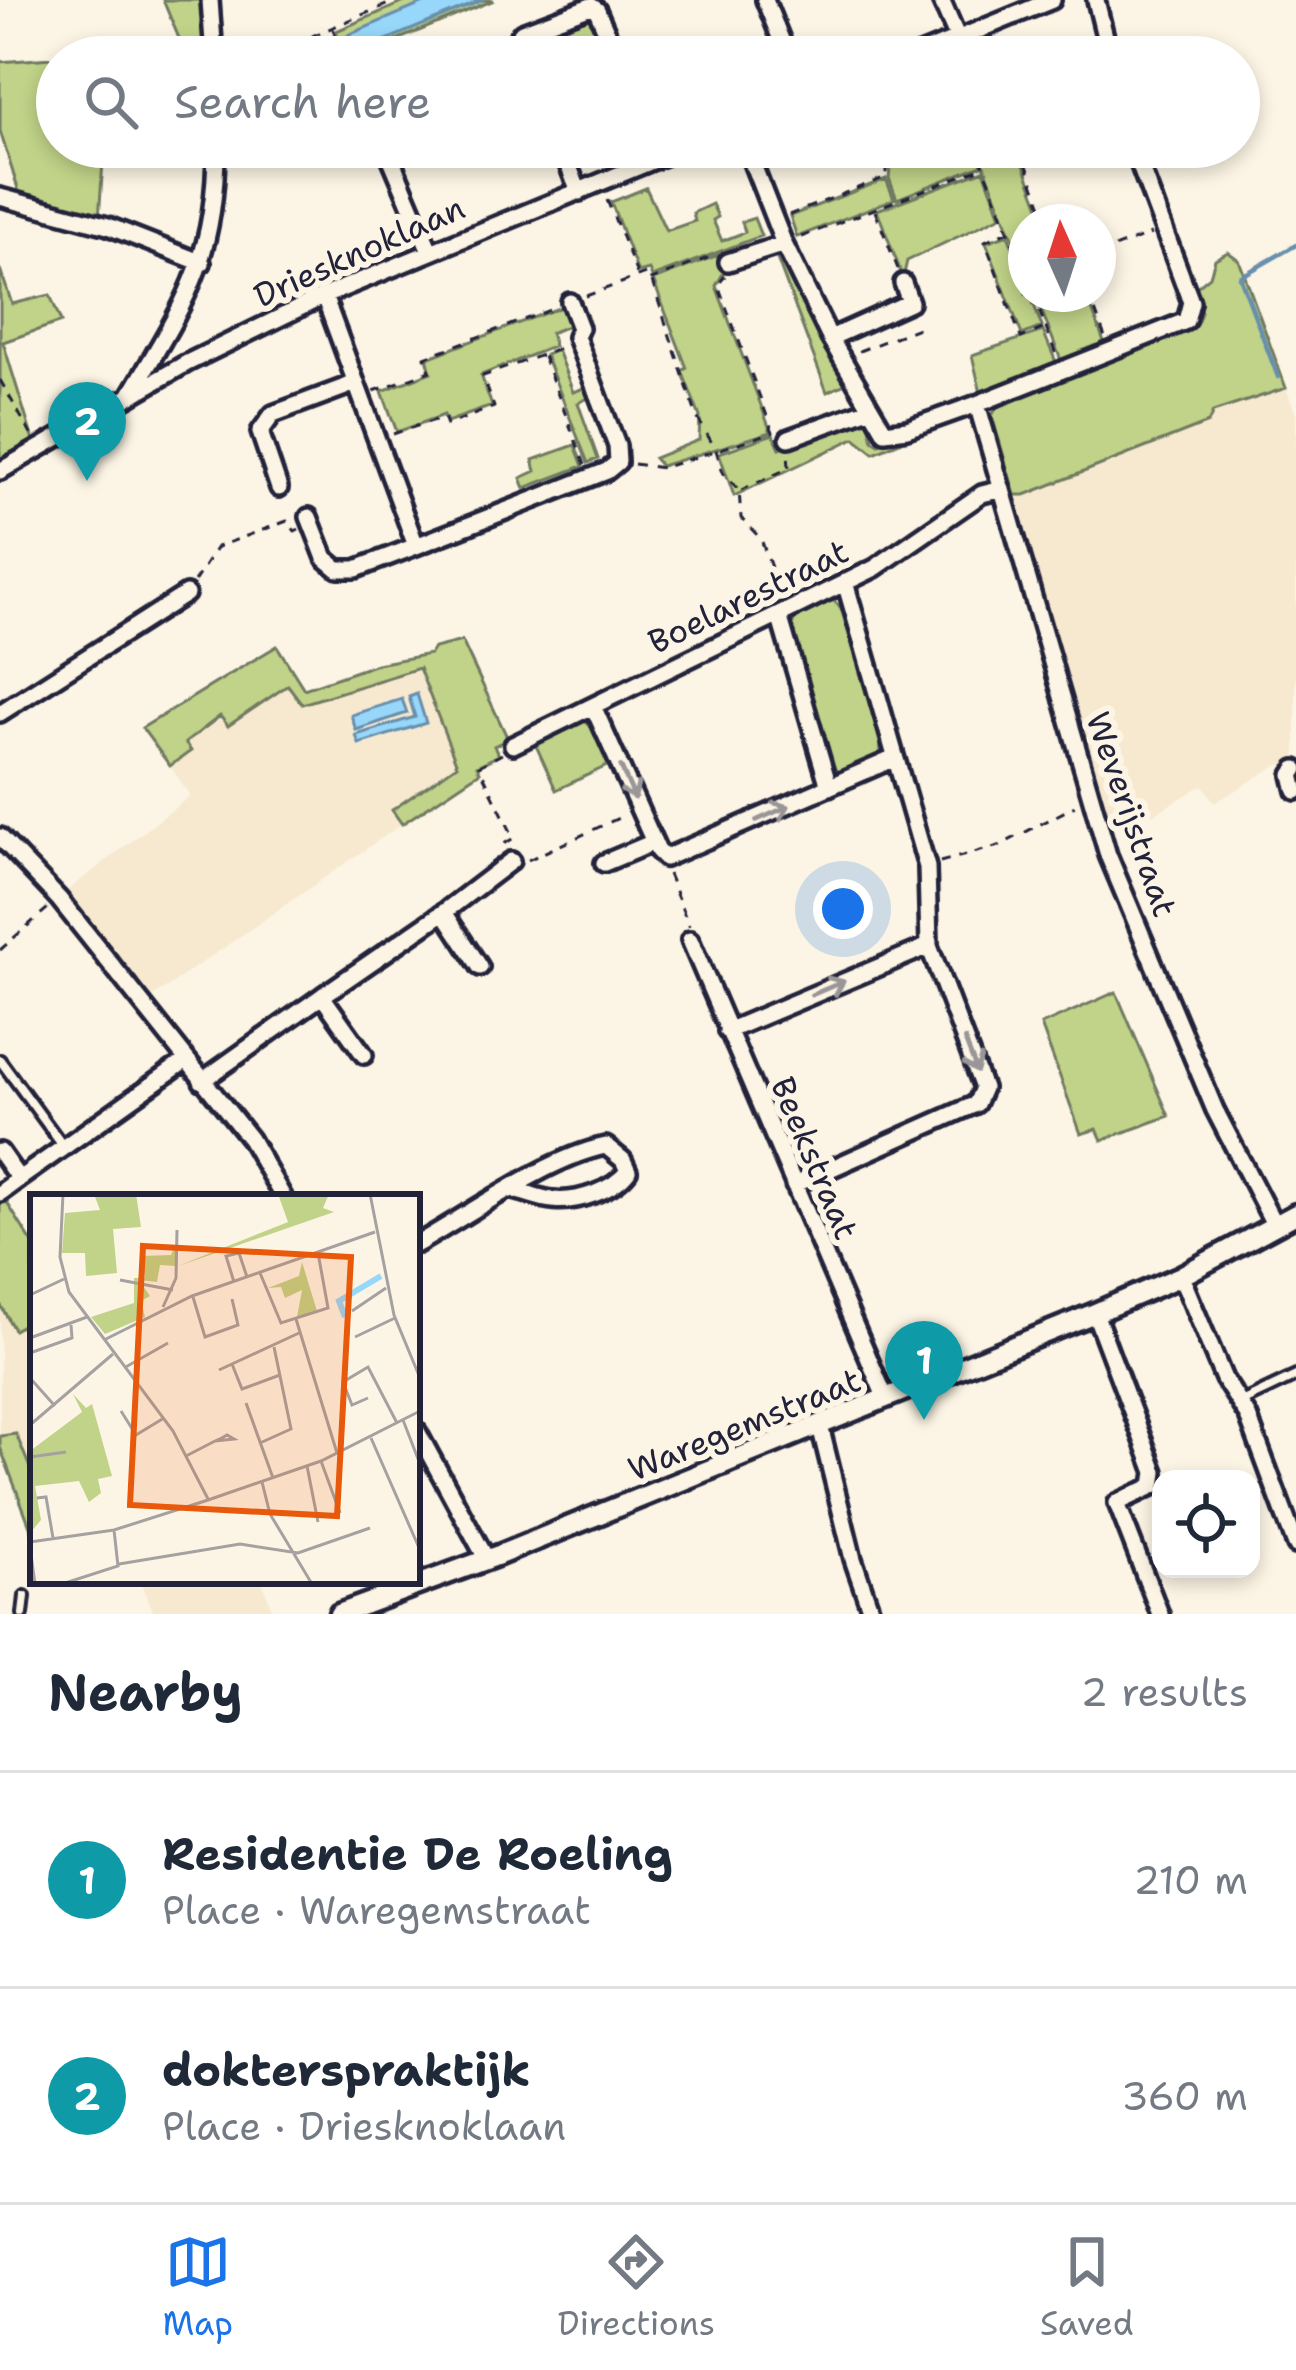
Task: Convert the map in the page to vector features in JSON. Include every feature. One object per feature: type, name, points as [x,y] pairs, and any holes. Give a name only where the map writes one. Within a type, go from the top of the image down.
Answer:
[{"type":"street","points":[[210,0],[213,36]]},
{"type":"street","points":[[766,0],[780,36]]},
{"type":"street","points":[[941,0],[957,36]]},
{"type":"street","points":[[965,36],[1052,0]]},
{"type":"street","points":[[1096,0],[1105,36]]},
{"type":"street","points":[[519,36],[591,6],[608,36]]},
{"type":"street","name":"Driesknoklaan","points":[[130,396],[192,290],[202,262],[216,168]]},
{"type":"street","points":[[395,168],[430,251]]},
{"type":"street","points":[[570,168],[580,192]]},
{"type":"street","name":"Driesknoklaan","points":[[0,471],[187,362],[324,296],[629,168]]},
{"type":"street","points":[[754,168],[784,244],[830,338],[885,432],[977,404],[1186,321],[1191,312],[1141,168]]},
{"type":"street","points":[[0,197],[90,221],[202,262]]},
{"type":"street","points":[[728,262],[784,244]]},
{"type":"street","points":[[830,338],[910,302],[903,283]]},
{"type":"street","points":[[324,296],[416,546]]},
{"type":"street","points":[[310,521],[325,558],[338,569],[356,569],[590,478],[618,462],[617,446],[577,342],[580,328],[571,302]]},
{"type":"street","points":[[279,488],[260,432],[265,421],[273,414],[358,389]]},
{"type":"street","name":"Weverijstraat","points":[[977,404],[1108,855],[1215,1110],[1274,1226]]},
{"type":"street","points":[[781,435],[869,409]]},
{"type":"street","name":"Boelarestraat","points":[[513,745],[874,568],[982,494],[1002,489]]},
{"type":"street","points":[[794,1184],[976,1104],[983,1088],[929,946],[927,867],[845,582]]},
{"type":"street","points":[[0,713],[186,594]]},
{"type":"street","points":[[784,612],[829,788]]},
{"type":"street","points":[[593,706],[665,858],[895,758]]},
{"type":"street","points":[[1296,769],[1292,775],[1296,791]]},
{"type":"street","points":[[0,837],[58,899],[250,1139],[281,1194]]},
{"type":"street","points":[[604,863],[654,842]]},
{"type":"street","points":[[202,1082],[512,861]]},
{"type":"street","points":[[444,912],[480,967]]},
{"type":"street","name":"Beekstraat","points":[[690,940],[886,1399]]},
{"type":"street","points":[[728,1030],[929,946]]},
{"type":"street","points":[[322,996],[364,1055]]},
{"type":"street","points":[[0,1193],[184,1061]]},
{"type":"street","points":[[420,1242],[512,1190],[585,1150],[606,1146],[628,1171],[606,1189],[579,1197],[552,1200],[512,1190]]},
{"type":"street","points":[[0,1152],[19,1179]]},
{"type":"street","name":"Waregemstraat","points":[[339,1614],[487,1560],[1095,1313],[1181,1276],[1296,1214]]},
{"type":"street","points":[[1181,1276],[1224,1379],[1249,1416],[1296,1545]]},
{"type":"street","points":[[1095,1313],[1155,1472],[1153,1486],[1117,1503],[1160,1614]]},
{"type":"street","points":[[820,1426],[853,1559],[872,1614]]},
{"type":"street","points":[[420,1437],[487,1560]]},
{"type":"lane","points":[[0,1060],[64,1147]]},
{"type":"lane","points":[[1239,1403],[1296,1376]]},
{"type":"lane","points":[[23,1614],[25,1596]]},
{"type":"path","points":[[311,36],[398,0]]},
{"type":"path","points":[[332,27],[336,36]]},
{"type":"path","points":[[775,220],[886,177],[889,168]]},
{"type":"path","points":[[784,244],[980,168]]},
{"type":"path","points":[[986,168],[1008,228]]},
{"type":"path","points":[[1028,168],[1041,204]]},
{"type":"path","points":[[601,183],[638,276]]},
{"type":"path","points":[[874,209],[903,283]]},
{"type":"path","points":[[1116,247],[1164,230]]},
{"type":"path","points":[[1008,231],[985,241],[1008,303]]},
{"type":"path","points":[[651,280],[719,254],[728,262],[718,285],[781,435],[789,468],[740,490]]},
{"type":"path","points":[[358,389],[430,371],[425,357],[648,273],[697,417],[723,473],[740,490],[741,518],[760,538],[784,612]]},
{"type":"path","points":[[1011,312],[1021,338],[1046,328]]},
{"type":"path","points":[[1040,312],[1062,370]]},
{"type":"path","points":[[1096,312],[1111,351]]},
{"type":"path","points":[[842,358],[918,328]]},
{"type":"path","points":[[377,439],[444,417],[447,425],[494,406],[483,376],[577,342]]},
{"type":"path","points":[[542,355],[590,478]]},
{"type":"path","points":[[0,380],[42,448]]},
{"type":"path","points":[[618,462],[662,468],[781,435]]},
{"type":"path","points":[[186,594],[218,547],[287,521],[295,531],[310,521]]},
{"type":"path","points":[[513,745],[479,766],[514,838],[504,844],[516,866],[639,808]]},
{"type":"path","points":[[927,867],[999,846],[1092,800]]},
{"type":"path","points":[[665,858],[690,940]]},
{"type":"path","points":[[0,950],[58,899]]},
{"type":"shaded area","points":[[1286,388],[1296,414],[1296,759],[1215,803],[1203,785],[1153,815],[1141,796],[1105,816],[1015,495],[1026,495],[1208,423],[1212,412]]},
{"type":"shaded area","points":[[419,667],[457,765],[393,810],[402,824],[150,999],[68,890],[190,796],[170,766],[190,752],[184,743],[221,716],[228,726],[288,684],[303,704]]},
{"type":"shaded area","points":[[0,1304],[14,1329],[30,1321],[30,1468],[16,1435],[0,1436]]},
{"type":"shaded area","points":[[142,1584],[263,1584],[274,1614],[154,1614]]},
{"type":"green space","points":[[163,0],[205,0],[206,36],[178,36]]},
{"type":"green space","points":[[409,0],[494,0],[406,36],[338,36],[336,31]]},
{"type":"green space","points":[[586,15],[593,17],[596,36],[534,36]]},
{"type":"green space","points":[[36,59],[36,168],[103,168],[99,219],[19,192],[0,131],[0,62]]},
{"type":"green space","points":[[893,168],[974,168],[897,199],[889,178]]},
{"type":"green space","points":[[985,168],[1025,168],[1039,204],[1008,204],[1008,225]]},
{"type":"green space","points":[[984,170],[1001,216],[907,261],[903,278],[877,210]]},
{"type":"green space","points":[[886,179],[894,199],[797,237],[790,216]]},
{"type":"green space","points":[[646,188],[666,231],[695,221],[693,213],[712,204],[722,241],[745,232],[742,222],[754,218],[761,236],[652,277],[649,270],[638,273],[611,202]]},
{"type":"green space","points":[[1008,234],[1008,299],[986,242]]},
{"type":"green space","points":[[1228,252],[1239,260],[1286,388],[1213,412],[1208,423],[1015,495],[992,416],[1000,400],[1198,321],[1201,312],[1194,289],[1210,276],[1215,259]]},
{"type":"green space","points":[[718,255],[724,272],[716,286],[771,432],[661,466],[654,458],[699,440],[700,417],[682,371],[687,368],[653,280]]},
{"type":"green space","points":[[776,256],[786,265],[845,384],[827,392]]},
{"type":"green space","points":[[0,269],[12,304],[50,295],[61,322],[3,342],[33,440],[0,459]]},
{"type":"green space","points":[[569,304],[575,323],[550,333],[554,346],[481,375],[492,406],[447,422],[444,415],[397,432],[382,391],[431,372],[427,358]]},
{"type":"green space","points":[[1013,312],[1037,312],[1042,327],[1022,335]]},
{"type":"green space","points":[[1042,312],[1093,312],[1105,344],[1061,360]]},
{"type":"green space","points":[[1043,331],[1056,362],[981,393],[972,355]]},
{"type":"green space","points":[[557,350],[573,392],[584,388],[588,398],[578,403],[598,459],[588,463],[545,355]]},
{"type":"green space","points":[[856,416],[869,423],[873,440],[879,444],[907,434],[909,438],[874,453],[855,438],[734,496],[719,453],[773,434],[780,448]]},
{"type":"green space","points":[[575,445],[583,466],[525,488],[521,478],[536,471],[533,460]]},
{"type":"green space","points":[[826,601],[841,608],[880,738],[881,753],[846,771],[836,771],[829,761],[790,630],[796,616]]},
{"type":"green space","points":[[462,641],[508,739],[494,746],[499,755],[477,766],[480,772],[402,824],[392,810],[457,765],[419,668],[302,704],[288,685],[228,726],[220,716],[185,743],[191,751],[170,766],[142,728],[277,646],[304,689]]},
{"type":"green space","points":[[582,719],[597,731],[611,764],[556,790],[534,741]]},
{"type":"green space","points":[[1116,992],[1169,1116],[1102,1140],[1097,1129],[1081,1134],[1041,1025]]},
{"type":"green space","points":[[4,1198],[30,1239],[30,1321],[14,1330],[0,1304],[0,1201]]},
{"type":"green space","points":[[16,1434],[30,1468],[30,1526],[0,1447],[0,1436]]},
{"type":"water","points":[[431,0],[483,0],[396,36],[348,35]]},
{"type":"water","points":[[417,694],[426,723],[359,744],[356,735],[415,717],[409,697]]},
{"type":"water","points":[[402,699],[407,713],[356,730],[351,715]]},
{"type":"waterway","points":[[1278,377],[1240,277],[1296,245]]},
{"type":"place","name":"dokterspraktijk","points":[[87,481]]},
{"type":"place","name":"Residentie De Roeling","points":[[924,1420]]}]
